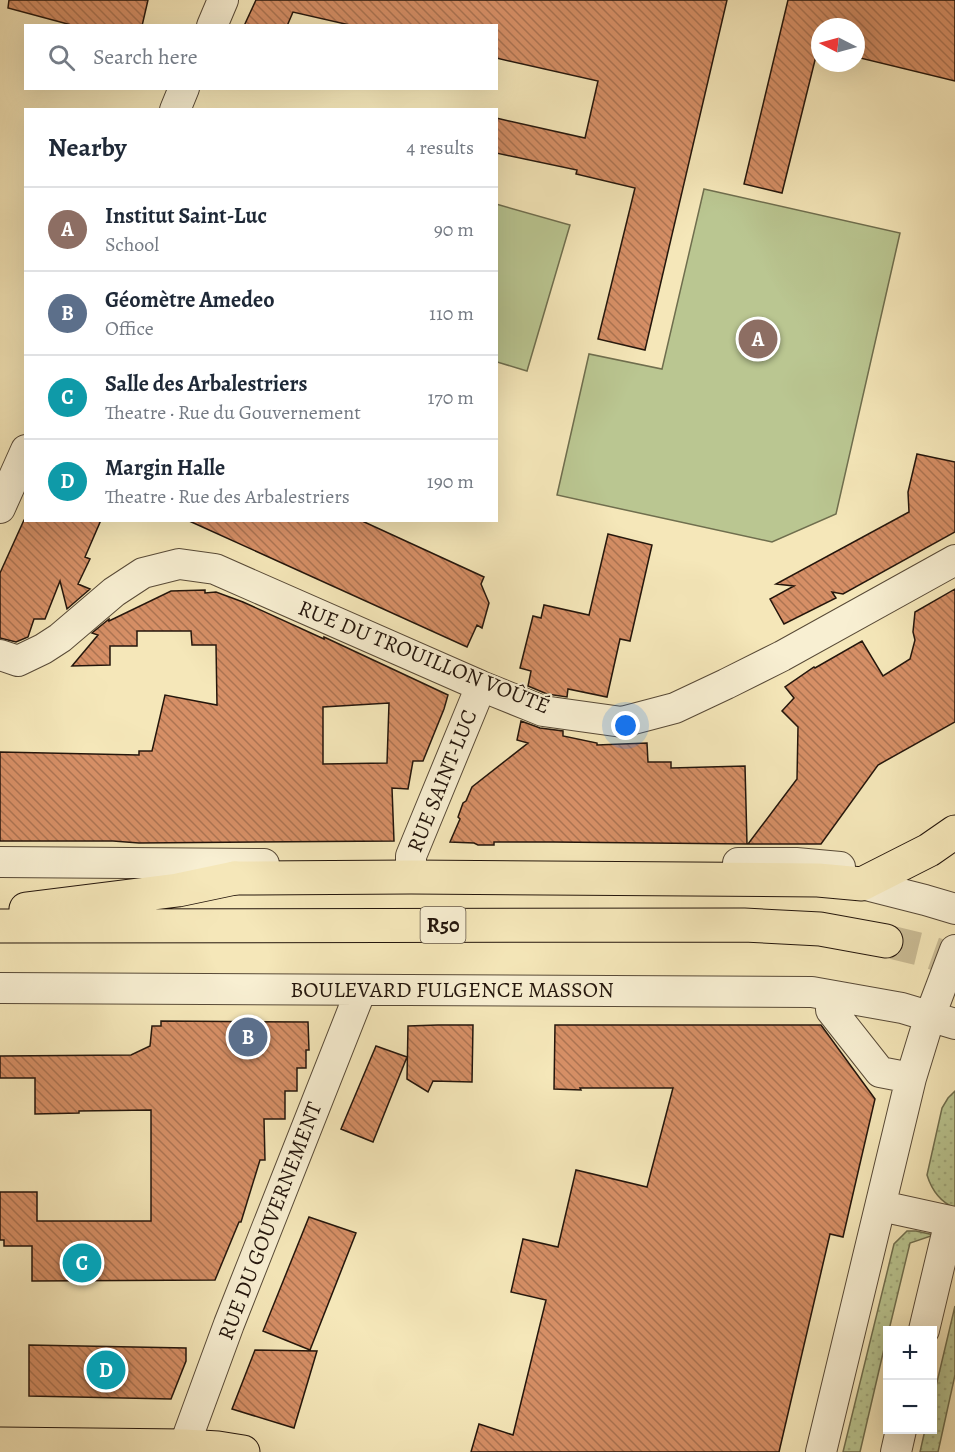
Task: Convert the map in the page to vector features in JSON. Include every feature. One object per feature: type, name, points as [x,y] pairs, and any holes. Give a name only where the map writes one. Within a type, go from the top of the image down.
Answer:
[{"type":"main road","points":[[0,912],[178,890],[235,878],[410,870],[818,880],[854,884],[929,850],[955,832]]},
{"type":"main road","name":"R50","points":[[0,926],[744,925],[820,929],[886,941]]},
{"type":"main road","points":[[0,1444],[228,1451]]},
{"type":"street","points":[[213,24],[223,0]]},
{"type":"street","points":[[176,108],[183,90]]},
{"type":"street","points":[[0,508],[24,454]]},
{"type":"street","name":"RUE DU TROUILLON VOÛTÉ","points":[[0,655],[18,661],[44,649],[114,592],[143,573],[179,564],[215,569],[543,711],[622,722],[675,708],[726,684],[782,656],[955,561]]},
{"type":"street","name":"RUE SAINT-LUC","points":[[410,870],[411,856],[481,686]]},
{"type":"street","points":[[0,862],[285,864],[410,870],[796,863],[849,868],[897,866]]},
{"type":"street","points":[[0,878],[235,878],[285,864]]},
{"type":"street","points":[[820,865],[854,884],[953,908]]},
{"type":"street","points":[[821,1452],[909,1089],[929,1016],[955,950]]},
{"type":"street","name":"BOULEVARD FULGENCE MASSON","points":[[0,988],[812,992],[929,1016]]},
{"type":"street","name":"RUE DU GOUVERNEMENT","points":[[183,1449],[229,1324],[361,990]]},
{"type":"street","points":[[832,996],[831,1010],[880,1072],[909,1089]]},
{"type":"street","points":[[881,1206],[953,1221],[925,1326]]},
{"type":"street","points":[[896,1452],[901,1434]]},
{"type":"green space","points":[[704,189],[900,233],[836,514],[772,542],[557,495],[589,354],[662,369]]},
{"type":"green space","points":[[498,205],[570,225],[527,371],[498,362]]},
{"type":"green space","points":[[955,1091],[955,1208],[945,1203],[937,1195],[927,1175],[942,1108]]},
{"type":"green space","points":[[907,1231],[934,1235],[910,1243],[890,1326],[883,1326],[883,1352],[860,1452],[843,1452],[894,1244]]},
{"type":"green space","points":[[955,1306],[955,1375],[938,1452],[920,1452],[924,1434],[937,1434],[937,1382]]},
{"type":"building","points":[[9,0],[148,0],[142,24],[68,24],[8,8]]},
{"type":"building","points":[[256,0],[727,0],[645,350],[598,339],[635,188],[576,174],[577,170],[498,153],[498,118],[585,138],[598,81],[498,58],[498,24],[345,24],[293,12],[288,24],[245,24]]},
{"type":"building","points":[[788,0],[955,0],[955,81],[865,59],[865,18],[811,18],[812,72],[782,193],[744,184]]},
{"type":"building","points":[[917,454],[955,462],[955,532],[843,594],[832,592],[836,598],[784,624],[770,599],[794,586],[776,584],[909,512],[908,492]]},
{"type":"building","points":[[24,520],[24,522],[100,522],[85,557],[90,559],[78,584],[90,589],[67,609],[60,581],[45,619],[34,619],[28,637],[16,642],[0,638],[0,573]]},
{"type":"building","points":[[191,522],[364,522],[484,577],[481,584],[489,603],[482,628],[477,625],[467,647]]},
{"type":"building","points":[[608,534],[652,545],[630,641],[620,639],[607,697],[568,689],[567,697],[547,694],[528,686],[531,671],[520,668],[533,616],[541,618],[544,605],[589,615]]},
{"type":"building","points":[[955,589],[955,722],[878,765],[821,844],[748,844],[797,779],[798,727],[782,711],[794,698],[785,687],[814,667],[862,641],[883,676],[910,659],[915,640],[913,632],[915,612]]},
{"type":"building","points":[[205,590],[205,593],[216,592],[243,602],[448,695],[423,761],[413,761],[408,789],[392,788],[394,841],[139,843],[0,841],[0,752],[139,755],[139,751],[152,751],[165,695],[217,705],[216,645],[192,645],[191,631],[137,631],[137,646],[110,646],[110,665],[72,666],[98,635],[92,633],[109,619],[109,621],[171,591]],"holes":[[[389,703],[387,763],[323,764],[323,707]]]},
{"type":"building","points":[[521,721],[540,728],[563,731],[563,736],[597,743],[597,745],[647,743],[648,762],[671,762],[671,768],[745,766],[747,844],[494,842],[494,845],[478,845],[450,842],[460,819],[458,817],[463,803],[472,787],[528,743],[517,740]]},
{"type":"building","points":[[161,1021],[308,1022],[309,1050],[306,1050],[306,1068],[297,1068],[297,1091],[285,1091],[285,1119],[264,1119],[265,1160],[260,1160],[241,1222],[239,1222],[215,1280],[32,1281],[32,1246],[4,1246],[4,1240],[0,1240],[0,1192],[37,1192],[37,1221],[151,1221],[151,1110],[35,1114],[35,1078],[0,1078],[0,1056],[131,1055],[150,1046],[152,1026],[161,1026]]},
{"type":"building","points":[[473,1025],[472,1082],[433,1081],[428,1092],[407,1079],[408,1026]]},
{"type":"building","points":[[555,1025],[821,1025],[875,1099],[843,1237],[830,1234],[779,1452],[471,1452],[479,1424],[513,1435],[546,1300],[511,1292],[523,1239],[558,1247],[576,1170],[647,1187],[673,1088],[554,1089]]},
{"type":"building","points":[[376,1046],[407,1057],[373,1142],[341,1129]]},
{"type":"building","points":[[309,1217],[356,1233],[310,1350],[263,1331]]},
{"type":"building","points":[[29,1345],[186,1348],[186,1361],[171,1399],[29,1396]]},
{"type":"building","points":[[255,1350],[317,1351],[294,1428],[232,1409]]},
{"type":"tunnel","points":[[886,941],[927,951],[955,961]]},
{"type":"place","name":"Institut Saint-Luc","points":[[758,339]]},
{"type":"place","name":"Géomètre Amedeo","points":[[248,1037]]},
{"type":"place","name":"Salle des Arbalestriers","points":[[82,1263]]},
{"type":"place","name":"Margin Halle","points":[[106,1370]]}]
